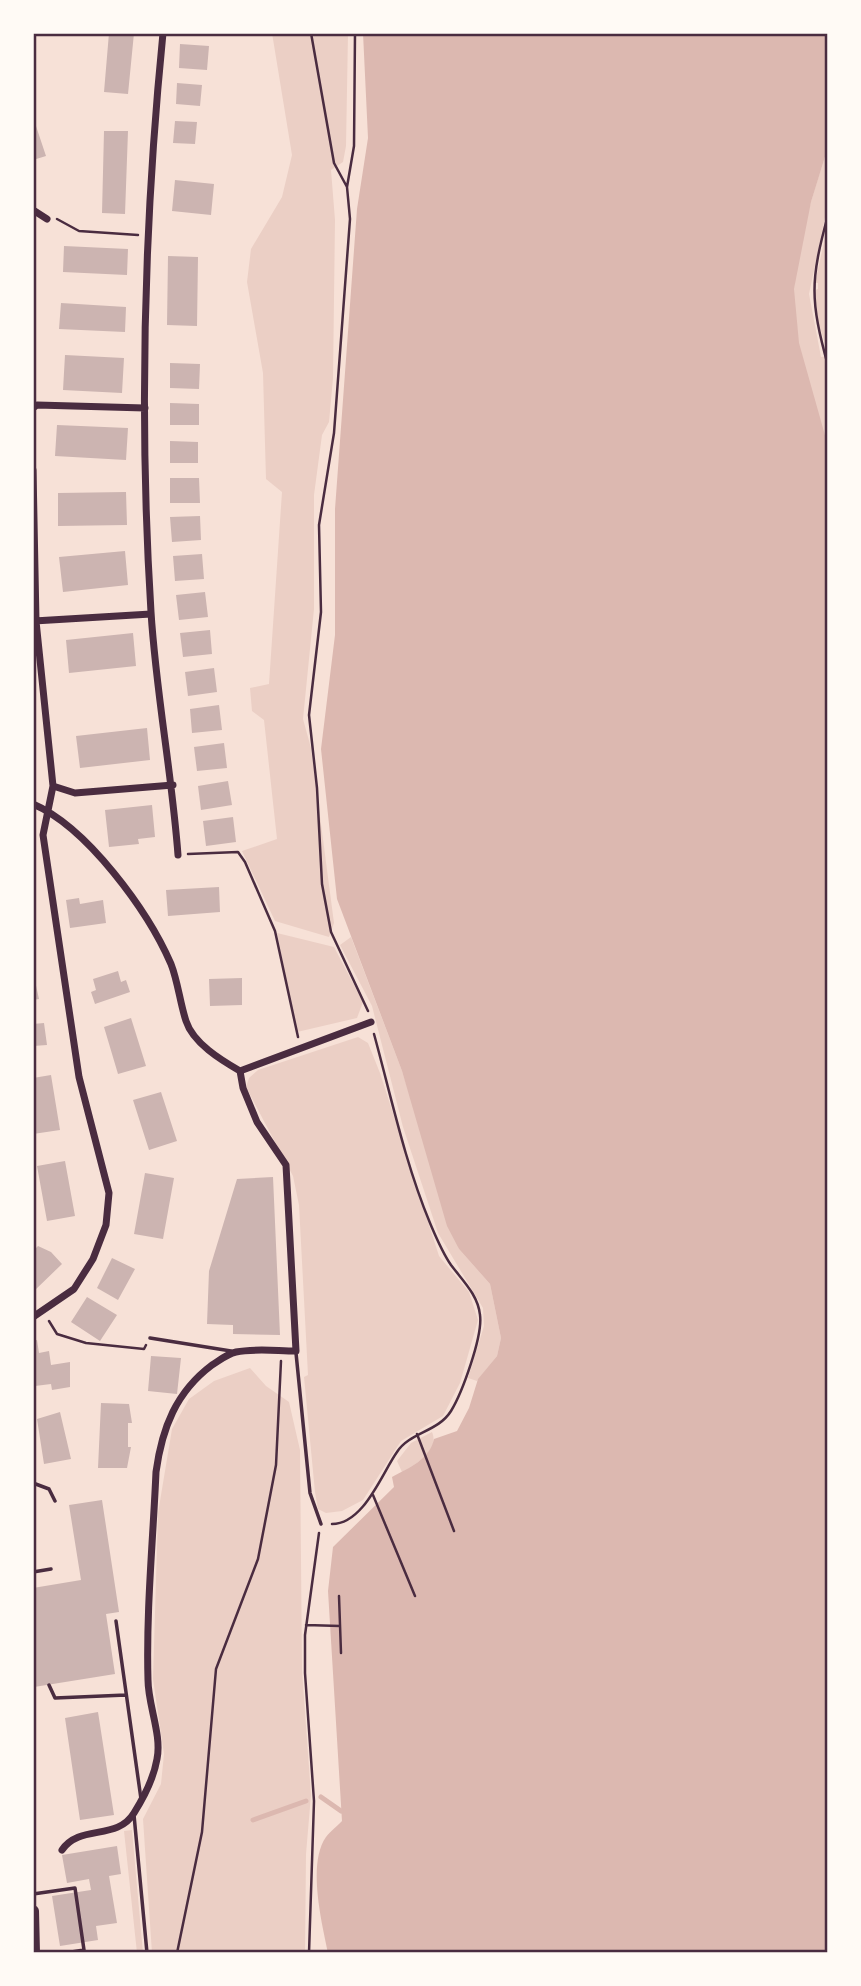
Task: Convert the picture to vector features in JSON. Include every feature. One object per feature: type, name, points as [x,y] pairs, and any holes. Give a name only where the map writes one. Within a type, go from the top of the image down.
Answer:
[{"type":"main road","points":[[33,1910],[34,1953]]},
{"type":"street","points":[[163,33],[154,127],[145,408],[151,614],[173,785],[178,855]]},
{"type":"street","points":[[33,210],[47,219]]},
{"type":"street","points":[[33,408],[37,405],[145,408]]},
{"type":"street","points":[[33,470],[34,621],[53,786],[43,835],[79,1077],[104,1164],[109,1193],[106,1225],[93,1259],[74,1289],[33,1317]]},
{"type":"street","points":[[34,621],[151,614]]},
{"type":"street","points":[[53,786],[75,793],[173,785]]},
{"type":"street","points":[[33,804],[66,822],[89,844],[138,908],[172,967],[187,1025],[193,1034],[240,1071],[243,1087],[257,1122],[286,1165],[296,1351],[236,1352],[224,1356],[194,1378],[171,1411],[160,1443],[148,1682],[158,1756],[134,1813],[118,1830],[79,1836],[67,1843],[62,1850]]},
{"type":"street","points":[[240,1071],[371,1022]]},
{"type":"lane","points":[[150,1338],[236,1352]]},
{"type":"lane","points":[[296,1351],[310,1493],[321,1524]]},
{"type":"lane","points":[[33,1483],[49,1489],[55,1501]]},
{"type":"lane","points":[[33,1572],[51,1569]]},
{"type":"lane","points":[[116,1621],[141,1799]]},
{"type":"lane","points":[[50,1685],[55,1698],[126,1695]]},
{"type":"lane","points":[[134,1813],[146,1953]]},
{"type":"lane","points":[[33,1894],[75,1888],[84,1950],[65,1953]]},
{"type":"path","points":[[311,33],[334,163],[347,187]]},
{"type":"path","points":[[309,1953],[314,1801],[304,1673],[306,1625],[321,1524],[337,1524],[373,1495],[398,1450],[417,1434],[444,1419],[451,1411],[475,1347],[481,1319],[471,1291],[452,1265],[428,1218],[365,1000],[331,932],[321,884],[317,788],[309,715],[321,612],[319,525],[334,433],[350,219],[347,187],[354,146],[355,33]]},
{"type":"path","points":[[828,215],[812,285],[813,305],[828,366]]},
{"type":"path","points":[[47,219],[59,219],[79,231],[150,236]]},
{"type":"path","points":[[178,855],[238,852],[245,862],[275,931],[300,1050]]},
{"type":"path","points":[[44,1312],[57,1334],[86,1342],[144,1349]]},
{"type":"path","points":[[177,1953],[202,1832],[216,1669],[258,1559],[276,1465],[282,1351]]},
{"type":"path","points":[[417,1434],[454,1531]]},
{"type":"path","points":[[373,1495],[415,1596]]},
{"type":"path","points":[[339,1595],[341,1653]]},
{"type":"path","points":[[306,1625],[340,1626]]},
{"type":"shaded area","points":[[272,33],[348,33],[346,146],[343,162],[331,170],[335,220],[333,378],[329,422],[322,435],[314,495],[314,609],[303,719],[311,748],[334,923],[329,937],[275,921],[242,851],[277,839],[264,720],[252,711],[250,688],[269,684],[282,492],[266,479],[263,373],[247,282],[251,249],[282,197],[292,155]]},
{"type":"shaded area","points":[[363,33],[828,33],[828,147],[811,202],[794,289],[799,343],[828,446],[828,1953],[328,1953],[318,1894],[317,1862],[326,1837],[342,1821],[328,1591],[333,1547],[394,1487],[392,1477],[423,1457],[434,1439],[457,1431],[469,1408],[478,1379],[497,1356],[501,1338],[490,1284],[459,1249],[447,1226],[402,1071],[337,899],[321,749],[335,635],[335,509],[357,209],[368,138]]},
{"type":"shaded area","points":[[828,147],[828,203],[809,294],[821,357],[828,356],[828,446],[799,349],[794,288],[807,217]]},
{"type":"shaded area","points":[[828,224],[828,353],[817,318],[815,290],[818,289],[818,283],[815,283]]},
{"type":"shaded area","points":[[277,933],[334,947],[363,1002],[357,1018],[297,1032]]},
{"type":"shaded area","points":[[351,937],[402,1071],[459,1249],[490,1284],[501,1338],[497,1356],[477,1381],[468,1378],[484,1326],[483,1308],[438,1233],[403,1127],[372,1006],[340,945]]},
{"type":"shaded area","points":[[358,1037],[368,1043],[380,1073],[439,1256],[469,1292],[478,1320],[460,1383],[443,1416],[401,1441],[363,1500],[342,1511],[326,1513],[318,1509],[315,1492],[304,1377],[308,1375],[299,1205],[293,1176],[246,1087],[249,1078],[258,1070]]},
{"type":"shaded area","points":[[250,1368],[266,1386],[289,1402],[300,1450],[302,1670],[311,1795],[306,1854],[305,1953],[152,1953],[143,1819],[161,1784],[164,1754],[153,1679],[158,1513],[172,1429],[189,1399],[214,1381]]},
{"type":"shaded area","points":[[432,1432],[434,1439],[430,1451],[402,1472],[397,1461],[411,1443]]},
{"type":"shaded area","points":[[132,1830],[143,1953],[137,1953],[124,1831]]},
{"type":"building","points":[[109,33],[134,33],[128,94],[104,92]]},
{"type":"building","points":[[180,44],[209,46],[207,70],[179,68]]},
{"type":"building","points":[[177,83],[202,85],[200,106],[176,104]]},
{"type":"building","points":[[33,117],[46,156],[33,160]]},
{"type":"building","points":[[175,121],[197,122],[195,144],[173,143]]},
{"type":"building","points":[[104,131],[128,131],[125,214],[102,213]]},
{"type":"building","points":[[175,180],[214,184],[211,215],[172,211]]},
{"type":"building","points":[[64,246],[128,249],[127,275],[63,272]]},
{"type":"building","points":[[168,256],[198,257],[197,326],[167,325]]},
{"type":"building","points":[[61,303],[126,307],[125,332],[59,329]]},
{"type":"building","points":[[65,355],[124,358],[122,393],[63,390]]},
{"type":"building","points":[[170,363],[200,364],[199,389],[170,388]]},
{"type":"building","points":[[170,403],[199,404],[199,425],[170,425]]},
{"type":"building","points":[[57,425],[128,428],[126,460],[55,456]]},
{"type":"building","points":[[170,441],[198,442],[198,463],[170,463]]},
{"type":"building","points":[[170,478],[199,478],[200,503],[170,503]]},
{"type":"building","points":[[126,492],[127,525],[58,526],[58,493]]},
{"type":"building","points":[[200,516],[201,540],[172,542],[170,517]]},
{"type":"building","points":[[125,551],[128,585],[63,592],[59,557]]},
{"type":"building","points":[[202,554],[204,579],[175,581],[173,556]]},
{"type":"building","points":[[205,592],[208,617],[179,620],[176,595]]},
{"type":"building","points":[[210,630],[212,654],[183,657],[180,633]]},
{"type":"building","points":[[133,633],[136,666],[69,673],[66,640]]},
{"type":"building","points":[[214,668],[217,692],[188,696],[185,672]]},
{"type":"building","points":[[219,705],[222,730],[192,733],[190,709]]},
{"type":"building","points":[[147,728],[150,760],[80,768],[76,736]]},
{"type":"building","points":[[224,743],[227,768],[197,771],[194,747]]},
{"type":"building","points":[[228,781],[232,805],[201,810],[198,786]]},
{"type":"building","points":[[152,805],[155,837],[138,839],[139,844],[109,847],[105,810]]},
{"type":"building","points":[[233,817],[236,842],[206,846],[203,821]]},
{"type":"building","points":[[219,887],[220,912],[168,916],[166,890]]},
{"type":"building","points":[[79,898],[80,904],[103,900],[106,923],[70,928],[66,900]]},
{"type":"building","points":[[118,971],[121,982],[126,980],[130,992],[95,1004],[91,992],[96,990],[93,979]]},
{"type":"building","points":[[33,972],[39,999],[33,1000]]},
{"type":"building","points":[[242,978],[242,1005],[210,1006],[209,979]]},
{"type":"building","points":[[131,1018],[146,1066],[118,1074],[104,1027]]},
{"type":"building","points":[[44,1023],[47,1045],[33,1046],[33,1024]]},
{"type":"building","points":[[51,1075],[60,1130],[33,1134],[33,1078]]},
{"type":"building","points":[[161,1092],[177,1141],[149,1150],[133,1100]]},
{"type":"building","points":[[65,1161],[75,1216],[47,1221],[37,1166]]},
{"type":"building","points":[[145,1173],[174,1178],[163,1239],[134,1234]]},
{"type":"building","points":[[273,1177],[280,1335],[233,1334],[233,1325],[207,1324],[209,1271],[237,1179]]},
{"type":"building","points":[[38,1246],[51,1252],[62,1264],[33,1292],[33,1251]]},
{"type":"building","points":[[112,1258],[135,1269],[118,1300],[97,1288]]},
{"type":"building","points":[[87,1297],[117,1315],[100,1341],[71,1322]]},
{"type":"building","points":[[37,1340],[39,1353],[49,1351],[51,1365],[70,1362],[70,1387],[52,1390],[51,1384],[33,1384],[33,1341]]},
{"type":"building","points":[[151,1356],[181,1358],[177,1394],[148,1391]]},
{"type":"building","points":[[101,1403],[129,1404],[132,1423],[128,1423],[128,1447],[131,1447],[127,1468],[98,1468]]},
{"type":"building","points":[[60,1412],[71,1459],[44,1464],[37,1419]]},
{"type":"building","points":[[102,1500],[119,1612],[106,1614],[115,1674],[34,1687],[33,1588],[81,1580],[69,1505]]},
{"type":"building","points":[[98,1712],[114,1815],[80,1820],[65,1718]]},
{"type":"building","points":[[117,1846],[121,1874],[109,1876],[117,1923],[96,1926],[98,1940],[60,1946],[52,1896],[91,1890],[89,1879],[67,1883],[62,1855]]},
{"type":"waterway","points":[[321,1797],[341,1811]]},
{"type":"waterway","points":[[253,1820],[306,1801]]}]
